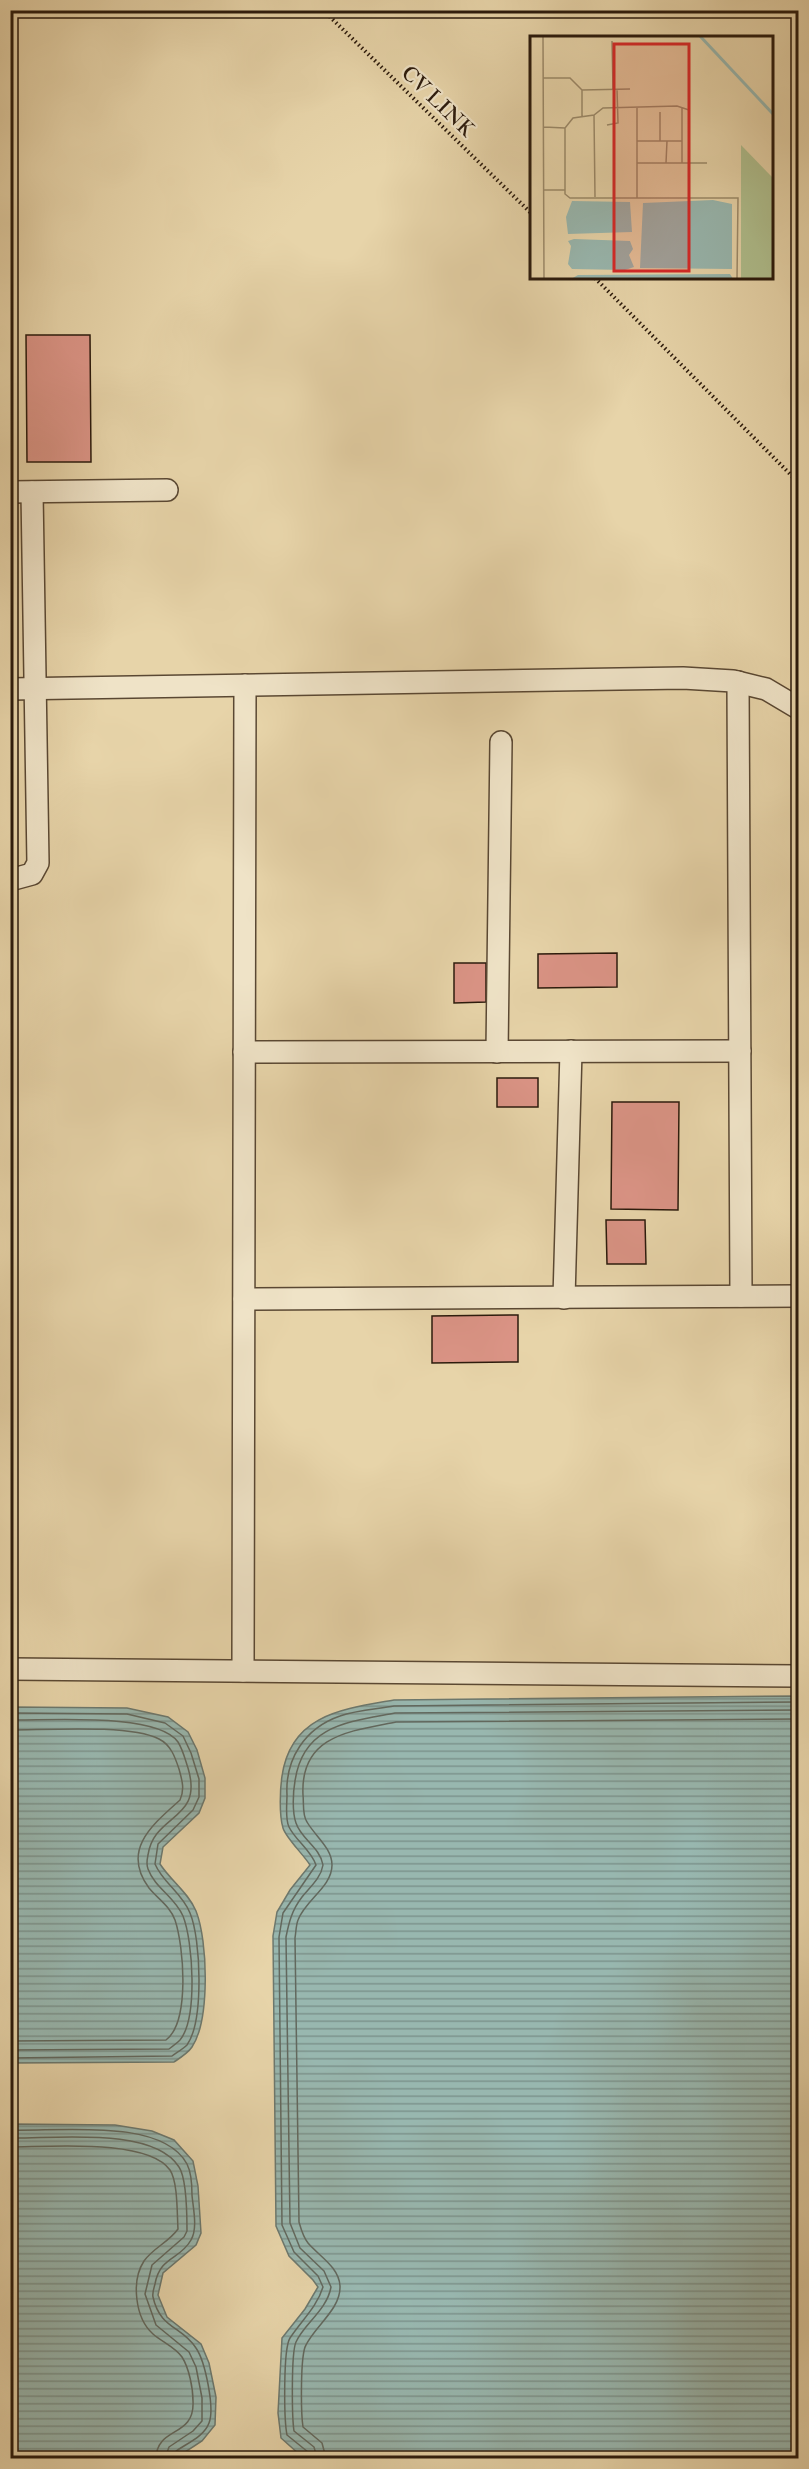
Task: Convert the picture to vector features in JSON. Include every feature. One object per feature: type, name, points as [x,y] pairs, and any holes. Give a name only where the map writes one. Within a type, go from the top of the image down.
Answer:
[{"type":"lane","points":[[10,492],[167,490]]},
{"type":"lane","points":[[10,880],[32,874],[38,863],[32,492]]},
{"type":"lane","points":[[10,689],[683,678],[738,682],[766,689],[798,708]]},
{"type":"lane","points":[[738,682],[741,1296]]},
{"type":"lane","points":[[243,1671],[245,685]]},
{"type":"lane","points":[[497,1052],[501,742]]},
{"type":"lane","points":[[244,1052],[740,1050]]},
{"type":"lane","points":[[564,1298],[571,1051]]},
{"type":"lane","points":[[244,1299],[798,1296]]},
{"type":"lane","points":[[10,1669],[798,1676]]},
{"type":"path","name":"CV LINK","points":[[323,10],[530,213]]},
{"type":"path","points":[[596,279],[798,482]]},
{"type":"water","points":[[798,1696],[798,2458],[313,2458],[299,2454],[281,2438],[278,2413],[282,2338],[305,2309],[318,2287],[289,2256],[276,2226],[273,1936],[277,1912],[290,1890],[310,1865],[285,1832],[281,1816],[282,1776],[287,1755],[296,1739],[322,1718],[356,1707],[394,1700]]},
{"type":"water","points":[[11,1707],[127,1708],[168,1717],[188,1732],[197,1750],[205,1778],[205,1798],[199,1813],[163,1847],[160,1864],[189,1898],[196,1911],[205,1960],[204,2000],[198,2035],[192,2047],[174,2062],[11,2063]]},
{"type":"water","points":[[11,2124],[115,2125],[152,2131],[174,2140],[193,2161],[198,2186],[201,2233],[196,2245],[163,2273],[158,2295],[167,2317],[201,2344],[209,2363],[216,2397],[215,2425],[202,2441],[179,2456],[11,2458]]},
{"type":"building","points":[[26,335],[90,335],[91,462],[27,462]]},
{"type":"building","points":[[617,953],[617,987],[538,988],[538,954]]},
{"type":"building","points":[[454,963],[486,963],[486,1002],[454,1003]]},
{"type":"building","points":[[497,1078],[538,1078],[538,1107],[497,1107]]},
{"type":"building","points":[[612,1102],[679,1102],[678,1210],[611,1209]]},
{"type":"building","points":[[606,1220],[645,1220],[646,1264],[607,1264]]},
{"type":"building","points":[[518,1315],[518,1362],[432,1363],[432,1316]]}]
